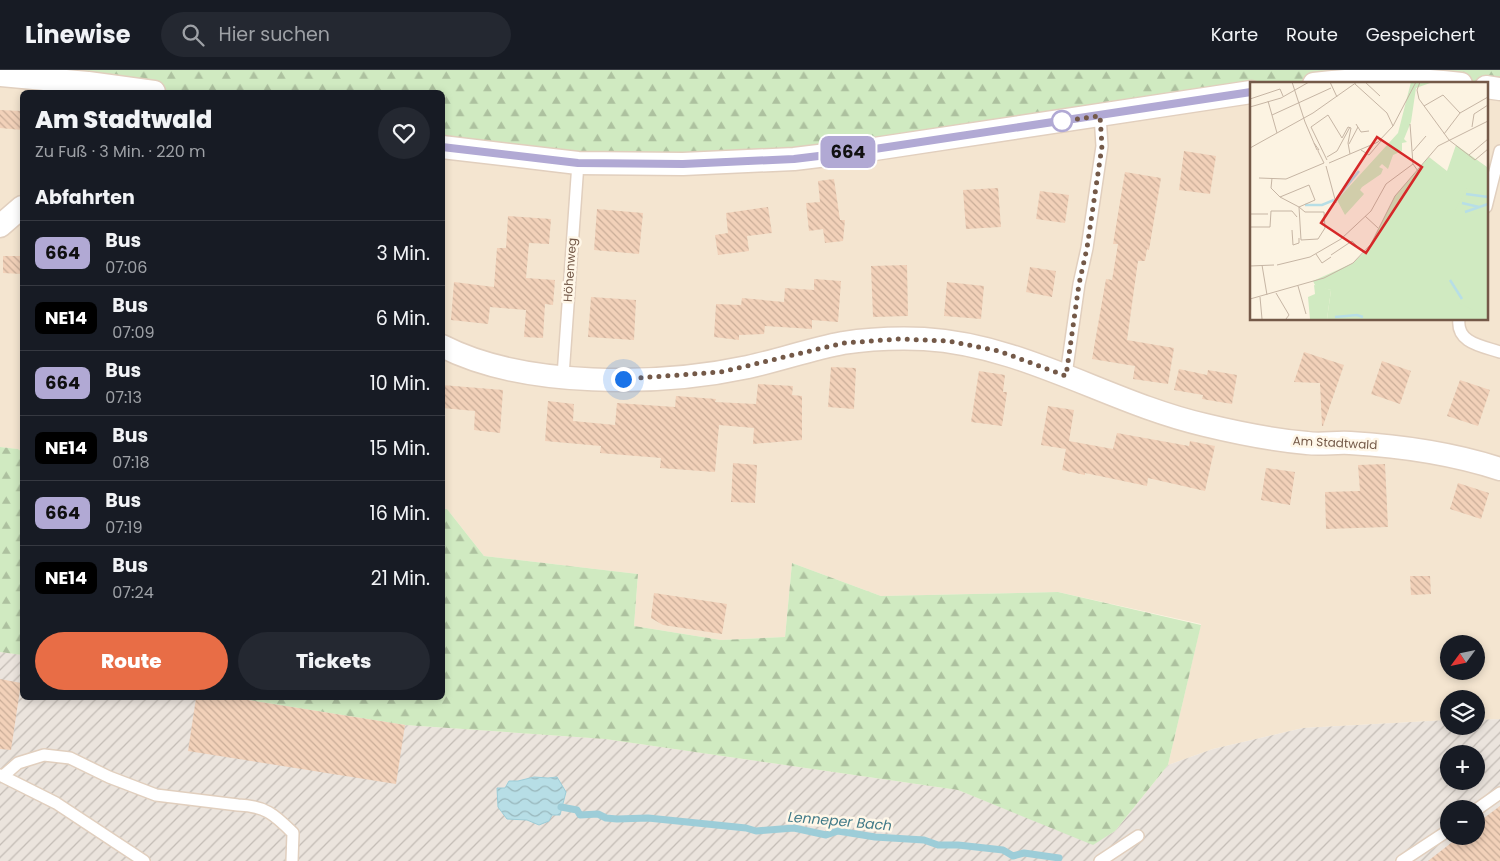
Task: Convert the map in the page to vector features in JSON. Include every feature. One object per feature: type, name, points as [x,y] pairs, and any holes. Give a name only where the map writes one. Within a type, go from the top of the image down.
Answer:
[{"type":"street","points":[[0,75],[87,88],[120,90]]},
{"type":"street","points":[[1330,82],[1368,79],[1438,82]]},
{"type":"street","points":[[445,147],[578,163],[683,164],[794,159],[1100,116],[1250,92]]},
{"type":"street","points":[[0,226],[20,209]]},
{"type":"street","name":"Am Stadtwald","points":[[445,348],[458,354],[504,369],[534,374],[623,379],[721,372],[844,343],[898,339],[948,341],[999,351],[1169,416],[1204,425],[1247,434],[1309,443],[1348,443],[1434,452],[1500,469]]},
{"type":"lane","points":[[1066,376],[1102,146],[1100,116]]},
{"type":"lane","points":[[1488,198],[1500,151]]},
{"type":"lane","name":"Höhenweg","points":[[563,376],[578,163]]},
{"type":"lane","points":[[1459,320],[1458,327],[1464,337],[1474,344],[1500,352]]},
{"type":"lane","points":[[144,861],[56,802],[2,776],[18,763],[44,755],[70,758],[109,777],[156,795],[251,806],[274,814],[293,832],[292,861]]},
{"type":"lane","points":[[1485,804],[1500,793]]},
{"type":"lane","points":[[1100,861],[1138,836]]},
{"type":"lane","points":[[1402,861],[1440,836]]},
{"type":"shaded area","points":[[0,75],[136,90],[20,90],[20,450],[0,447]]},
{"type":"shaded area","points":[[1488,87],[1500,89],[1500,719],[1485,720],[1485,690],[1440,690],[1440,720],[1303,728],[1213,749],[1168,765],[1201,624],[1058,592],[881,596],[792,563],[785,637],[721,640],[634,626],[638,574],[484,556],[447,509],[445,509],[445,147],[1250,92],[1250,320],[1488,320]]},
{"type":"shaded area","points":[[0,652],[20,655],[20,700],[249,700],[405,725],[605,739],[958,790],[1093,844],[1115,831],[1168,765],[1213,749],[1303,728],[1440,720],[1440,735],[1485,735],[1485,720],[1500,719],[1500,861],[0,861]]},
{"type":"green space","points":[[0,70],[1500,70],[1500,89],[1488,85],[1488,82],[1250,82],[1250,92],[683,164],[445,147],[445,90],[140,90]]},
{"type":"green space","points":[[0,447],[20,450],[20,655],[0,652]]},
{"type":"green space","points":[[445,509],[447,509],[484,556],[638,574],[634,626],[721,640],[785,637],[792,563],[881,596],[1058,592],[1201,625],[1168,765],[1115,831],[1093,845],[958,790],[605,739],[405,725],[249,700],[445,700]]},
{"type":"water","points":[[534,777],[557,777],[566,792],[560,815],[552,815],[549,821],[539,825],[527,820],[507,819],[498,807],[497,788],[505,788],[509,781]]},
{"type":"building","points":[[0,110],[20,111],[20,130],[0,128]]},
{"type":"building","points":[[1184,151],[1216,156],[1210,194],[1179,190]]},
{"type":"building","points":[[1125,172],[1161,178],[1149,250],[1147,249],[1145,261],[1138,261],[1127,340],[1174,348],[1168,384],[1133,379],[1135,366],[1092,359],[1106,279],[1112,280],[1118,244],[1113,244]]},
{"type":"building","points":[[834,179],[840,220],[845,220],[843,241],[825,243],[823,229],[809,231],[806,203],[820,202],[818,181]]},
{"type":"building","points":[[998,188],[1001,227],[966,229],[963,190]]},
{"type":"building","points":[[1040,191],[1069,195],[1065,223],[1036,219]]},
{"type":"building","points":[[768,207],[772,233],[747,236],[749,251],[718,255],[715,235],[728,233],[726,213]]},
{"type":"building","points":[[597,209],[643,213],[639,254],[594,250]]},
{"type":"building","points":[[508,216],[551,219],[549,244],[529,243],[526,278],[555,280],[553,305],[545,304],[543,338],[524,337],[526,310],[490,307],[488,324],[451,320],[454,282],[494,287],[497,248],[506,248]]},
{"type":"building","points":[[3,256],[20,256],[20,274],[3,273]]},
{"type":"building","points":[[907,265],[908,316],[873,317],[871,266]]},
{"type":"building","points":[[1030,267],[1056,271],[1052,297],[1026,292]]},
{"type":"building","points":[[814,279],[841,281],[838,322],[812,320],[812,329],[765,326],[764,334],[739,335],[739,340],[714,337],[716,304],[741,305],[742,298],[784,302],[785,288],[814,290]]},
{"type":"building","points":[[947,282],[984,286],[981,319],[944,316]]},
{"type":"building","points":[[591,297],[636,300],[634,340],[588,337]]},
{"type":"building","points":[[1304,352],[1344,365],[1323,426],[1320,383],[1294,382]]},
{"type":"building","points":[[1382,361],[1411,371],[1400,404],[1371,394]]},
{"type":"building","points":[[831,367],[856,368],[854,409],[828,407]]},
{"type":"building","points":[[1179,369],[1207,375],[1208,370],[1237,375],[1232,404],[1202,399],[1203,395],[1174,390]]},
{"type":"building","points":[[979,371],[1005,375],[1003,392],[1007,392],[1002,426],[971,422]]},
{"type":"building","points":[[1460,380],[1490,390],[1478,426],[1447,416]]},
{"type":"building","points":[[758,384],[793,386],[792,395],[802,396],[802,440],[753,444],[754,428],[719,425],[715,472],[660,468],[661,458],[600,453],[601,446],[545,441],[548,401],[574,404],[573,421],[615,425],[617,403],[675,407],[676,396],[716,399],[715,402],[756,404]]},
{"type":"building","points":[[445,385],[503,390],[500,433],[474,430],[475,411],[445,408]]},
{"type":"building","points":[[1048,406],[1074,410],[1069,441],[1113,449],[1117,433],[1189,446],[1190,441],[1215,446],[1205,491],[1148,478],[1147,486],[1062,470],[1066,449],[1041,445]]},
{"type":"building","points":[[733,463],[757,465],[755,503],[731,502]]},
{"type":"building","points":[[1385,464],[1388,527],[1326,529],[1325,492],[1360,491],[1358,465]]},
{"type":"building","points":[[1266,468],[1295,472],[1290,505],[1261,500]]},
{"type":"building","points":[[1458,483],[1489,493],[1481,519],[1450,509]]},
{"type":"building","points":[[1410,576],[1430,576],[1431,594],[1411,595]]},
{"type":"building","points":[[654,593],[727,604],[722,634],[663,625],[651,618]]},
{"type":"building","points":[[0,679],[20,683],[20,690],[11,750],[0,749]]},
{"type":"building","points":[[196,700],[249,700],[405,725],[396,784],[188,751]]},
{"type":"building","points":[[1500,806],[1500,861],[1428,861],[1448,845],[1485,845],[1485,817]]},
{"type":"waterway","name":"Lenneper Bach","points":[[561,807],[577,810],[580,815],[598,814],[606,818],[648,818],[746,828],[756,831],[794,828],[826,835],[838,831],[875,837],[924,840],[938,845],[958,845],[1003,850],[1013,856],[1024,853],[1059,858]]},
{"type":"bus line","name":"664","points":[[445,147],[578,163],[683,164],[794,159],[1100,116],[1250,92]]},
{"type":"route","points":[[623,379],[721,372],[844,343],[898,339],[948,341],[999,351],[1066,376],[1102,146],[1100,116],[1062,121]]}]
